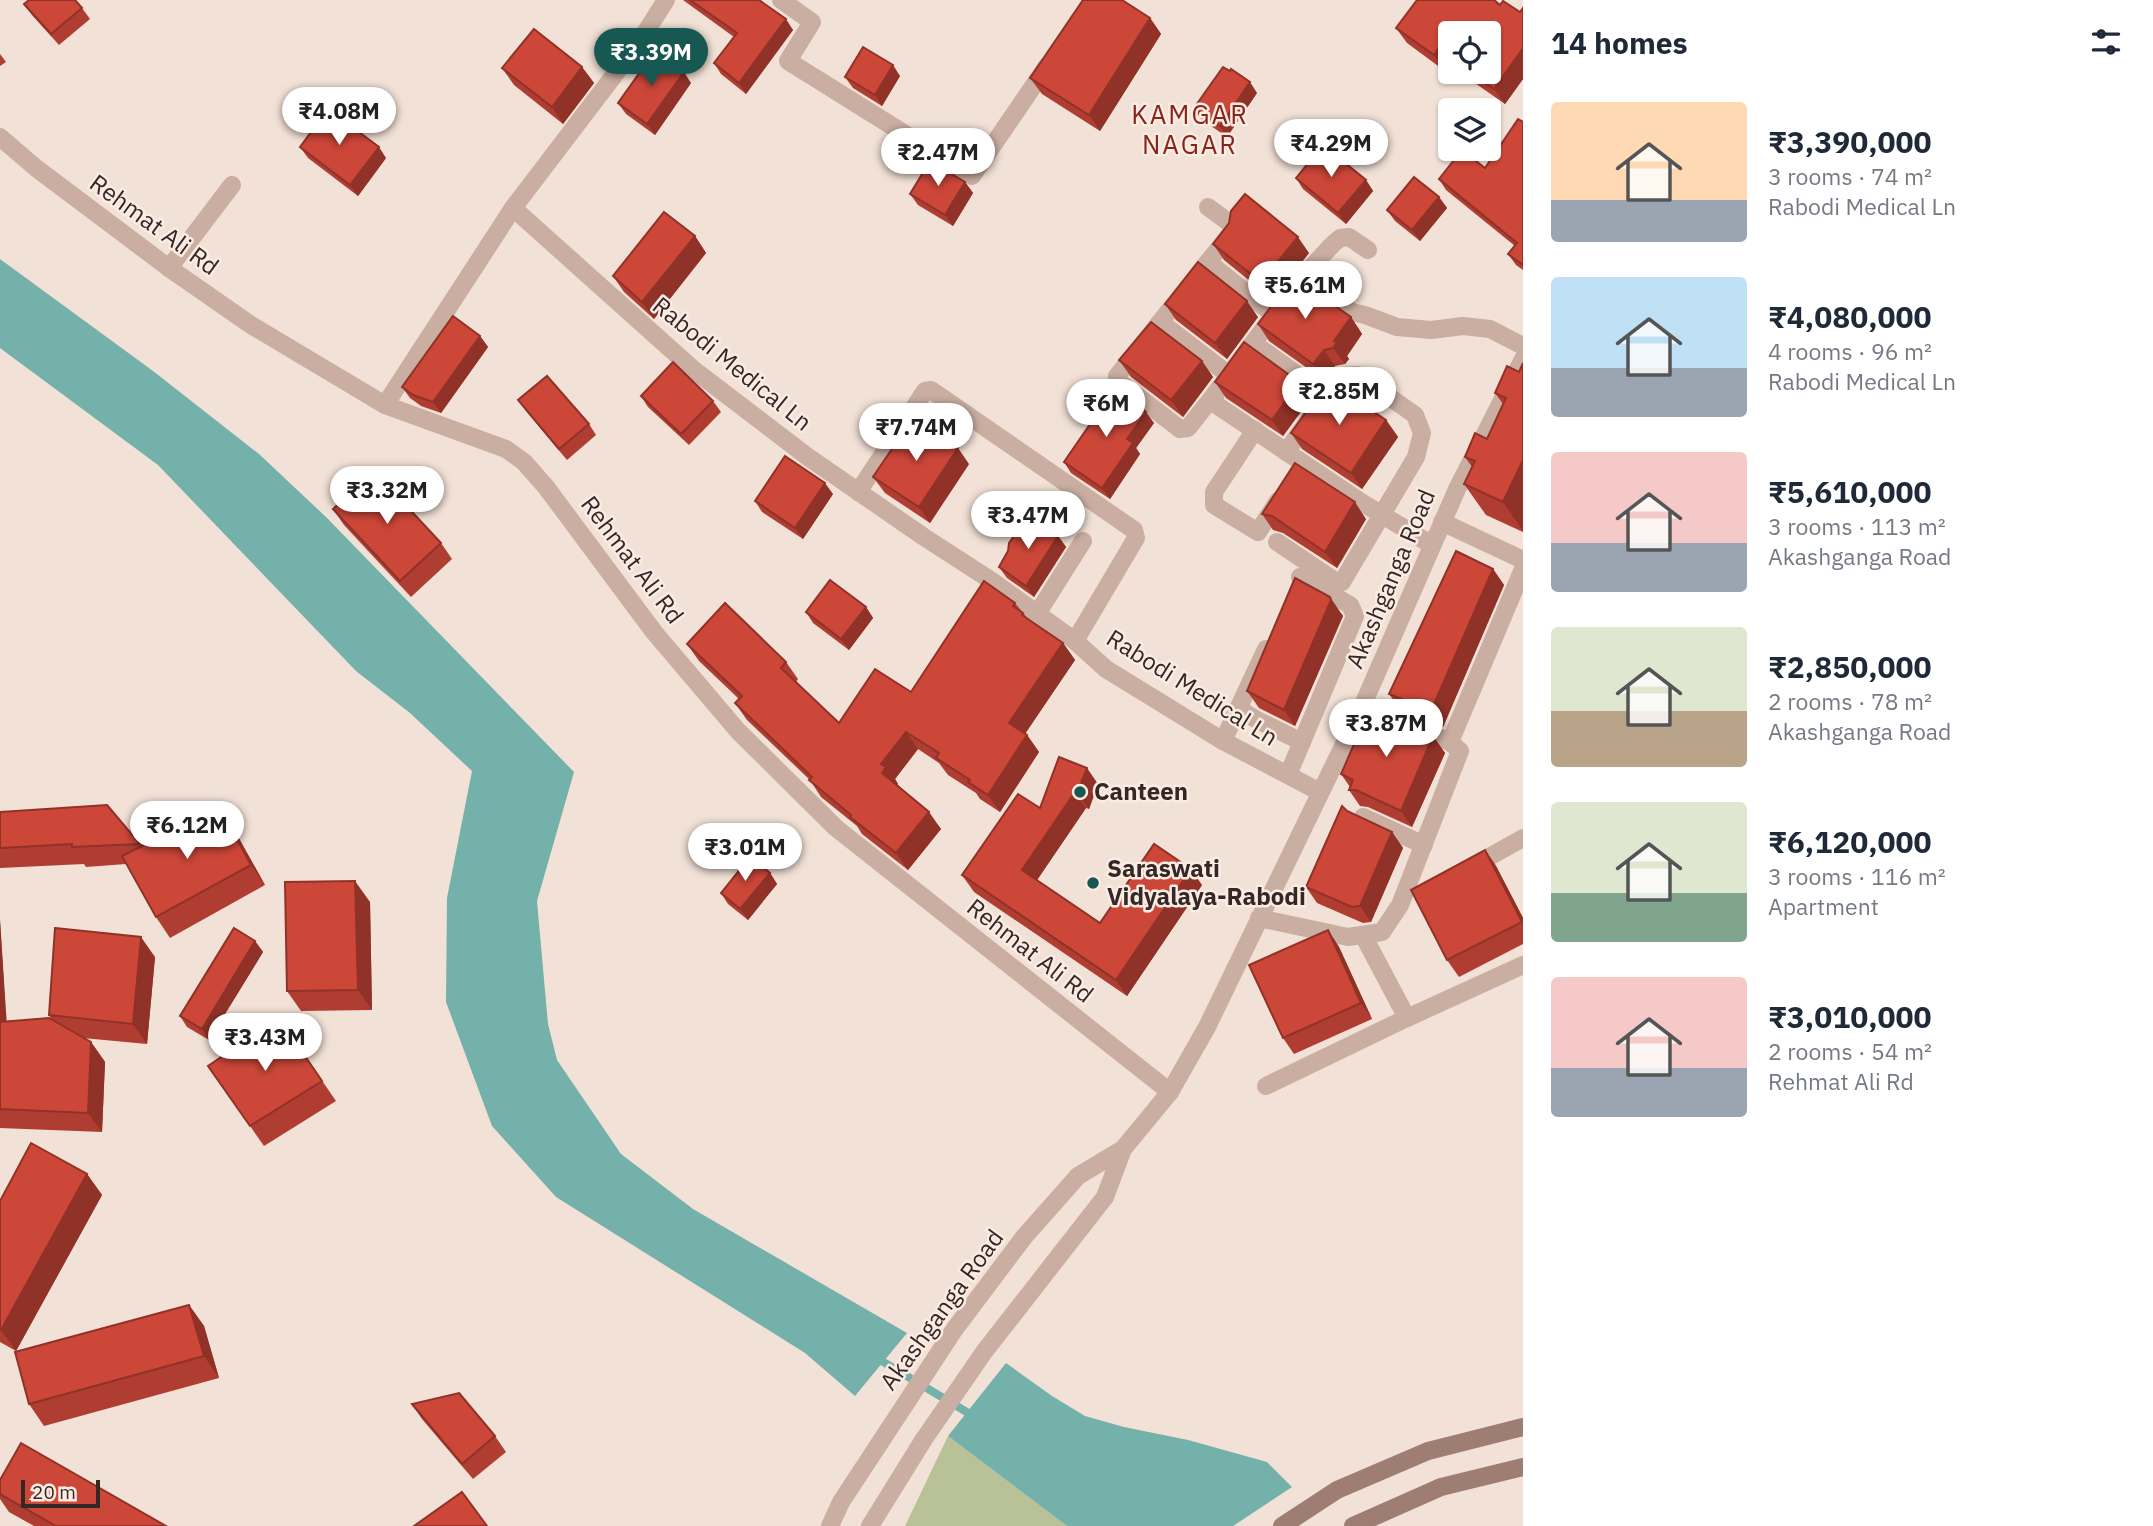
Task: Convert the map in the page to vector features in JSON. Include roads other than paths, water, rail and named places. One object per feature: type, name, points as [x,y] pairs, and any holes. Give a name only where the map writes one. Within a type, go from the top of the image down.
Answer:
[{"type":"main road","points":[[1282,1526],[1337,1490],[1428,1451],[1523,1427]]},
{"type":"main road","points":[[1354,1525],[1441,1488],[1523,1467]]},
{"type":"street","points":[[385,405],[513,208],[638,44],[666,0]]},
{"type":"street","points":[[782,0],[812,22],[788,61],[972,176],[1054,55]]},
{"type":"street","name":"Rehmat Ali Rd","points":[[0,137],[36,168],[169,268],[251,325],[385,405],[506,449],[524,462],[546,487],[654,632],[738,730],[836,828],[1170,1092]]},
{"type":"street","points":[[169,268],[232,185]]},
{"type":"street","points":[[1208,207],[1231,224],[1232,232],[1116,376],[1119,382],[1180,429],[1188,428],[1304,275],[1340,238],[1349,237],[1368,250]]},
{"type":"street","name":"Rabodi Medical Ln","points":[[513,208],[694,370],[808,457],[924,537],[996,575],[1037,614],[1075,641],[1106,669],[1223,741],[1320,792]]},
{"type":"street","points":[[1208,262],[1274,315]]},
{"type":"street","points":[[1304,275],[1352,312],[1365,314],[1397,327],[1431,330],[1463,326],[1490,330],[1523,346]]},
{"type":"street","points":[[1160,323],[1229,375]]},
{"type":"street","points":[[1253,343],[1327,396]]},
{"type":"street","name":"Akashganga Road","points":[[870,1526],[924,1439],[984,1352],[1105,1197],[1123,1150],[1170,1092],[1207,1027],[1362,707],[1442,522],[1523,359]]},
{"type":"street","points":[[1286,452],[1341,376],[1358,374],[1415,415],[1422,433],[1416,457],[1342,582],[1300,576]]},
{"type":"street","points":[[858,492],[925,391],[931,390],[1055,475],[1134,530],[1136,538],[1075,641]]},
{"type":"street","points":[[1215,394],[1215,404],[1286,452],[1296,474],[1382,514],[1432,545]]},
{"type":"street","points":[[1255,430],[1213,492],[1214,505],[1258,532],[1296,474]]},
{"type":"street","points":[[1442,522],[1523,560]]},
{"type":"street","points":[[1037,614],[1083,541]]},
{"type":"street","points":[[1277,542],[1300,576],[1350,605],[1355,616],[1289,775]]},
{"type":"street","points":[[1450,742],[1523,569]]},
{"type":"street","points":[[1223,741],[1272,637]]},
{"type":"street","points":[[1259,918],[1348,937],[1382,932],[1400,905],[1460,751],[1450,742],[1362,707]]},
{"type":"street","points":[[1238,708],[1256,720],[1302,742]]},
{"type":"street","points":[[1363,817],[1424,845]]},
{"type":"street","points":[[1462,872],[1523,838]]},
{"type":"street","points":[[1400,905],[1425,892]]},
{"type":"street","points":[[1363,934],[1407,1018]]},
{"type":"street","points":[[1266,1086],[1523,965]]},
{"type":"street","name":"Akashganga Road","points":[[830,1526],[841,1502],[892,1422],[954,1330],[1024,1237],[1078,1176],[1123,1150]]},
{"type":"water","points":[[0,259],[153,371],[259,454],[326,517],[574,772],[537,901],[548,1024],[557,1060],[621,1154],[693,1209],[907,1333],[855,1396],[805,1353],[556,1197],[492,1126],[446,1002],[447,898],[472,771],[410,713],[356,671],[158,465],[0,348]]},
{"type":"water","points":[[1006,1363],[1085,1416],[1267,1462],[1292,1487],[1233,1526],[1067,1526],[948,1436]]},
{"type":"waterway","points":[[875,1357],[975,1417]]},
{"type":"place","name":"Canteen","points":[[1080,792]]},
{"type":"place","name":"Saraswati Vidyalaya-Rabodi","points":[[1093,883]]},
{"type":"district","name":"KAMGAR NAGAR","points":[[1190,130]]}]
